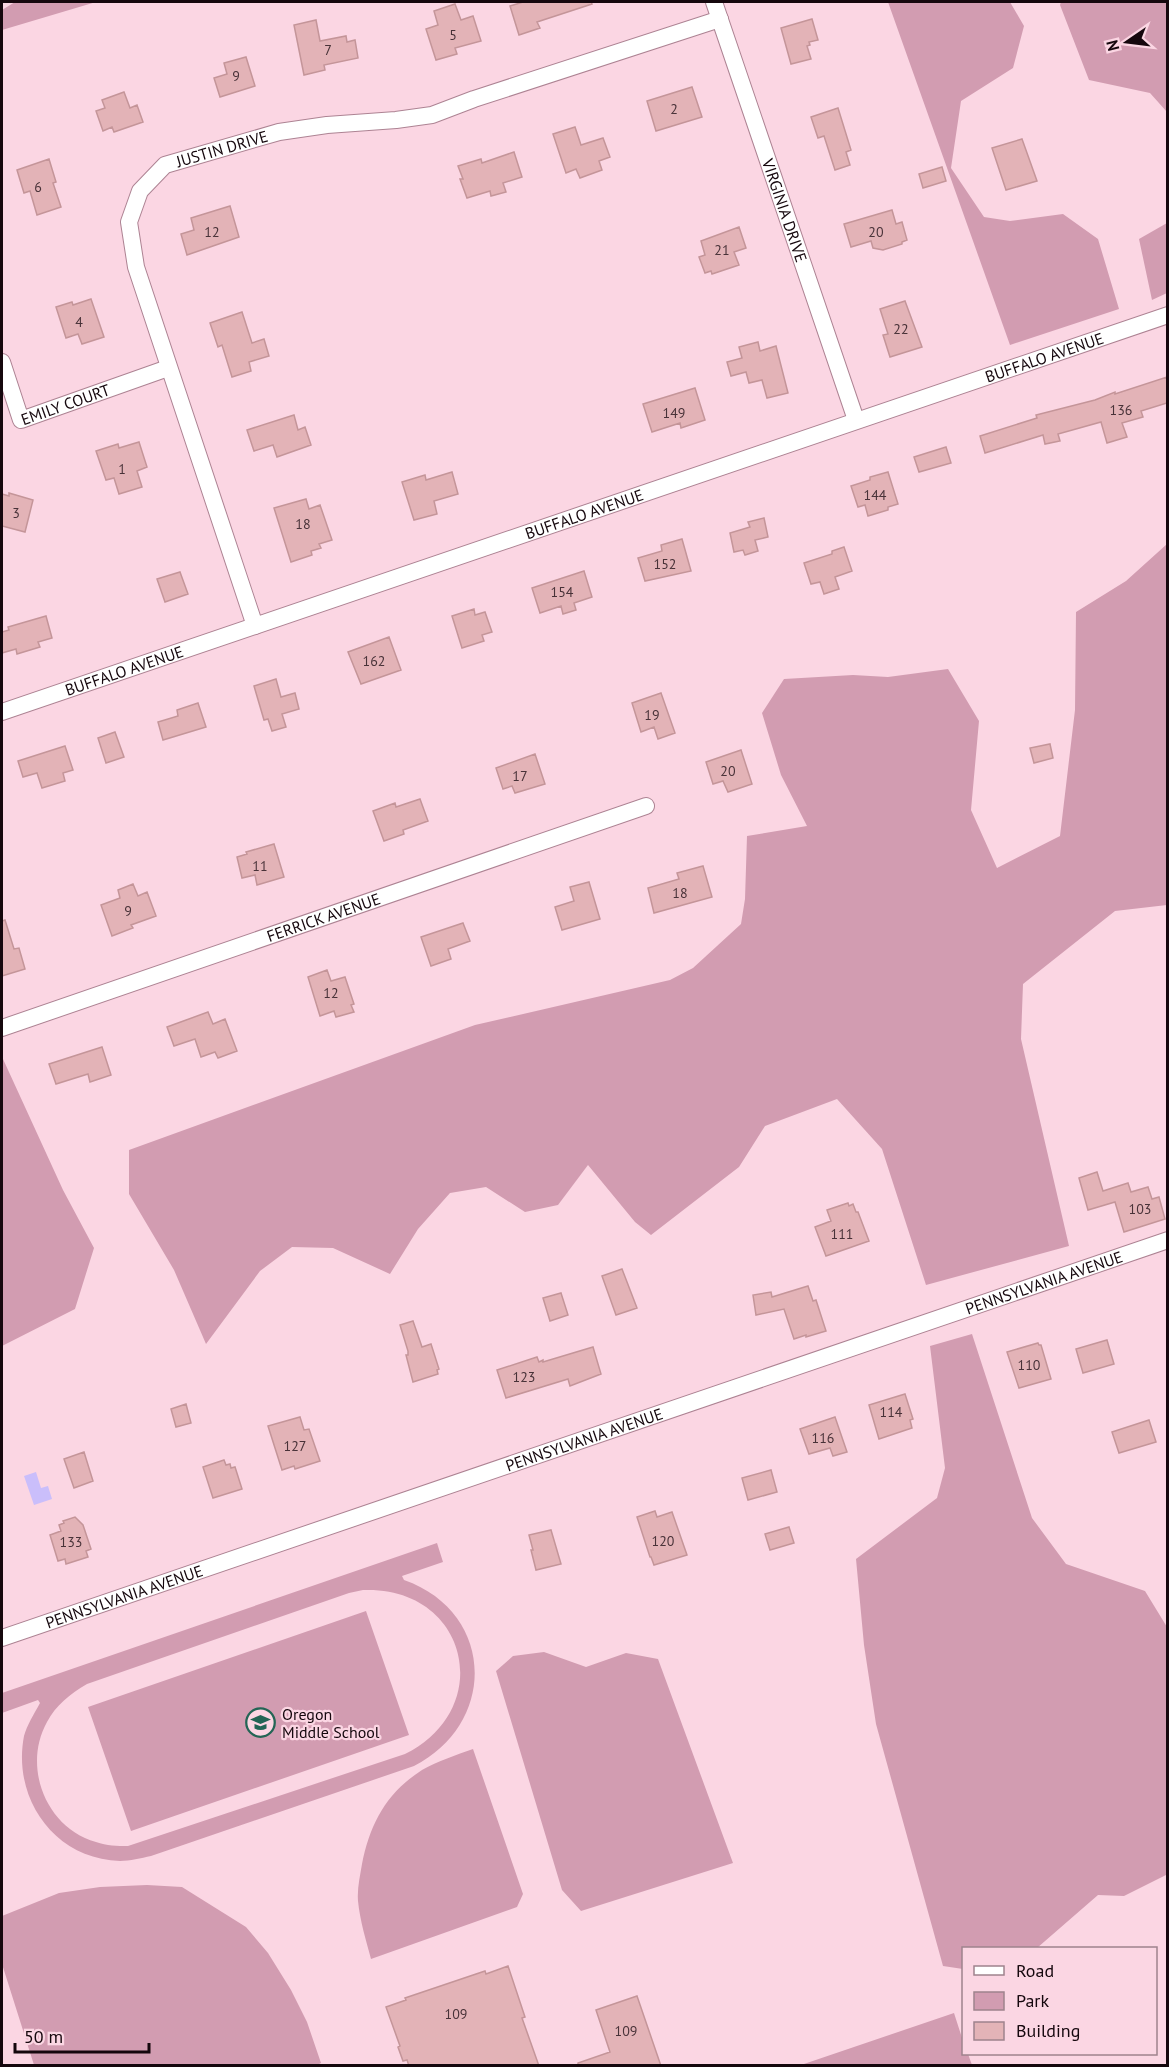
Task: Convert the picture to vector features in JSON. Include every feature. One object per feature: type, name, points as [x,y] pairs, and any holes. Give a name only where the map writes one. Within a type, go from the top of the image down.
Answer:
[{"type":"street","name":"VIRGINIA DRIVE","points":[[714,2],[856,420]]},
{"type":"street","name":"JUSTIN DRIVE","points":[[255,626],[136,267],[129,222],[140,191],[165,165],[279,132],[432,115],[474,99],[720,19]]},
{"type":"street","name":"BUFFALO AVENUE","points":[[2,712],[1167,315]]},
{"type":"street","name":"EMILY COURT","points":[[2,362],[21,420],[168,368]]},
{"type":"street","name":"FERRICK AVENUE","points":[[2,1028],[646,806]]},
{"type":"street","name":"PENNSYLVANIA AVENUE","points":[[2,1638],[1167,1240]]},
{"type":"green space","points":[[15,2],[96,2],[2,30],[2,10]]},
{"type":"green space","points":[[888,2],[1010,2],[1024,26],[1013,68],[961,101],[951,168],[984,217],[1010,221],[1063,214],[1098,239],[1119,309],[1010,345]]},
{"type":"green space","points":[[1061,2],[1167,2],[1167,112],[1150,93],[1089,80],[1060,5]]},
{"type":"green space","points":[[1167,223],[1167,293],[1152,300],[1139,239]]},
{"type":"green space","points":[[1167,544],[1167,905],[1115,911],[1023,984],[1021,1039],[1069,1246],[926,1285],[882,1149],[837,1099],[765,1126],[739,1167],[651,1235],[635,1222],[588,1165],[558,1205],[525,1212],[486,1187],[450,1193],[418,1229],[390,1274],[333,1248],[292,1247],[260,1271],[206,1344],[174,1270],[129,1194],[129,1150],[475,1025],[670,980],[693,968],[741,924],[745,899],[747,836],[807,826],[781,775],[762,713],[784,679],[853,675],[888,677],[948,669],[979,721],[971,810],[997,868],[1060,836],[1075,710],[1076,612],[1126,581]]},
{"type":"green space","points":[[3,1059],[63,1190],[94,1248],[75,1309],[2,1346]]},
{"type":"green space","points":[[972,1334],[1032,1518],[1066,1564],[1145,1591],[1167,1627],[1168,1874],[1124,1896],[1098,1895],[1038,1947],[962,1947],[962,1969],[943,1966],[876,1724],[864,1645],[856,1559],[937,1498],[945,1468],[930,1346]]},
{"type":"green space","points":[[437,1543],[443,1562],[402,1576],[404,1580],[434,1595],[456,1617],[469,1642],[475,1669],[472,1697],[461,1723],[441,1747],[414,1766],[151,1856],[124,1861],[96,1858],[75,1849],[57,1837],[43,1821],[32,1802],[25,1781],[22,1759],[25,1732],[40,1703],[38,1700],[2,1713],[2,1693]],"holes":[[[363,1590],[399,1594],[427,1607],[447,1628],[458,1653],[460,1681],[452,1708],[434,1734],[405,1754],[128,1846],[104,1844],[79,1835],[64,1824],[52,1810],[43,1794],[38,1776],[37,1758],[40,1740],[55,1710],[64,1700],[87,1684],[349,1593]]]},
{"type":"green space","points":[[366,1611],[409,1735],[131,1831],[88,1707]]},
{"type":"green space","points":[[544,1652],[586,1667],[626,1653],[658,1659],[733,1863],[581,1911],[562,1890],[496,1671],[513,1656]]},
{"type":"green space","points":[[473,1749],[523,1894],[517,1907],[371,1959],[360,1916],[358,1892],[365,1849],[375,1823],[389,1799],[409,1779],[434,1764]]},
{"type":"green space","points":[[147,1885],[182,1887],[246,1927],[268,1953],[291,1990],[307,2022],[321,2063],[315,2066],[34,2065],[2,1964],[2,1916],[59,1893],[100,1887]]},
{"type":"green space","points":[[954,2013],[962,2038],[962,2055],[968,2055],[972,2065],[801,2065]]},
{"type":"shaded area","points":[[36,1472],[41,1488],[48,1486],[52,1499],[34,1505],[24,1476]]},
{"type":"building","points":[[523,2],[591,2],[592,4],[537,22],[540,28],[519,35],[510,6]]},
{"type":"building","points":[[455,4],[461,20],[473,16],[481,41],[455,48],[457,54],[436,60],[426,29],[438,25],[434,11]]},
{"type":"building","points":[[812,19],[818,40],[809,42],[810,45],[807,46],[811,59],[791,64],[781,28]]},
{"type":"building","points":[[316,20],[320,41],[346,36],[347,42],[355,40],[358,58],[324,65],[325,70],[304,75],[294,25]]},
{"type":"building","points":[[246,57],[255,86],[220,97],[214,78],[227,74],[224,63]]},
{"type":"building","points":[[692,87],[702,117],[656,131],[647,101]]},
{"type":"building","points":[[124,92],[130,108],[137,105],[143,122],[114,132],[112,127],[103,131],[96,111],[105,108],[102,100]]},
{"type":"building","points":[[838,108],[851,150],[846,152],[850,165],[835,170],[824,136],[818,138],[811,117]]},
{"type":"building","points":[[575,127],[581,145],[603,138],[610,157],[599,161],[602,170],[580,178],[576,169],[566,173],[553,134]]},
{"type":"building","points":[[1022,139],[1037,181],[1006,190],[992,148]]},
{"type":"building","points":[[514,152],[522,177],[503,183],[506,192],[491,196],[490,191],[467,198],[458,166],[481,159],[482,163]]},
{"type":"building","points":[[49,159],[56,182],[53,183],[61,207],[37,215],[30,191],[24,193],[17,170]]},
{"type":"building","points":[[942,167],[946,181],[923,188],[919,174]]},
{"type":"building","points":[[230,206],[239,237],[187,255],[181,234],[194,230],[191,218]]},
{"type":"building","points":[[892,210],[896,224],[902,222],[907,240],[883,250],[873,248],[871,241],[851,247],[844,224]]},
{"type":"building","points":[[739,227],[746,248],[734,252],[739,265],[712,274],[711,271],[705,273],[699,257],[705,255],[701,241]]},
{"type":"building","points":[[91,299],[104,337],[82,344],[78,334],[66,338],[56,307],[72,302],[73,305]]},
{"type":"building","points":[[905,301],[922,347],[890,357],[883,335],[888,334],[880,309]]},
{"type":"building","points":[[242,312],[252,343],[264,339],[269,356],[249,362],[251,371],[232,377],[222,345],[218,347],[210,323]]},
{"type":"building","points":[[758,342],[760,351],[776,346],[788,393],[767,398],[762,380],[749,383],[746,372],[731,376],[727,362],[742,358],[739,347]]},
{"type":"building","points":[[1167,377],[1167,403],[1141,411],[1143,417],[1122,423],[1127,437],[1107,443],[1101,422],[1058,434],[1060,441],[1045,444],[1043,435],[985,453],[980,436],[1037,418],[1036,415],[1095,400]]},
{"type":"building","points":[[695,388],[705,420],[681,428],[680,423],[652,432],[643,404]]},
{"type":"building","points":[[294,415],[298,430],[305,427],[311,445],[277,457],[273,445],[254,451],[247,430]]},
{"type":"building","points":[[139,442],[147,467],[137,471],[142,487],[119,494],[114,478],[106,480],[96,451],[118,444],[119,448]]},
{"type":"building","points":[[946,447],[951,463],[919,472],[914,457]]},
{"type":"building","points":[[452,472],[458,494],[434,501],[437,514],[414,520],[402,482],[425,475],[426,480]]},
{"type":"building","points":[[888,472],[898,504],[888,507],[888,510],[868,516],[865,505],[858,507],[851,486]]},
{"type":"building","points":[[9,493],[33,500],[25,532],[2,526],[2,494],[9,496]]},
{"type":"building","points":[[306,499],[309,509],[320,505],[332,540],[319,544],[321,548],[311,551],[312,555],[291,562],[274,508]]},
{"type":"building","points":[[764,518],[768,537],[755,540],[758,551],[745,555],[743,550],[734,552],[730,533],[750,527],[748,522]]},
{"type":"building","points":[[682,539],[691,571],[645,581],[638,558],[662,551],[661,545]]},
{"type":"building","points":[[844,547],[852,571],[835,577],[839,589],[824,594],[820,582],[811,584],[804,563],[832,554],[832,551]]},
{"type":"building","points":[[584,571],[592,597],[574,603],[576,610],[563,614],[561,606],[540,613],[532,588]]},
{"type":"building","points":[[180,572],[188,594],[165,602],[157,579]]},
{"type":"building","points":[[474,609],[475,615],[485,612],[492,632],[482,635],[484,641],[462,648],[452,616]]},
{"type":"building","points":[[46,616],[52,638],[38,642],[40,647],[17,654],[16,649],[2,653],[2,632],[9,630],[8,627]]},
{"type":"building","points":[[389,637],[401,670],[361,684],[348,652]]},
{"type":"building","points":[[276,679],[281,697],[295,693],[299,709],[282,714],[286,727],[272,731],[268,719],[264,720],[254,686]]},
{"type":"building","points":[[661,693],[675,733],[658,739],[654,727],[641,732],[632,703]]},
{"type":"building","points":[[198,703],[206,727],[163,740],[158,722],[178,716],[177,710]]},
{"type":"building","points":[[115,732],[124,757],[106,763],[98,738]]},
{"type":"building","points":[[1050,744],[1053,758],[1034,763],[1030,748]]},
{"type":"building","points":[[65,746],[73,770],[63,773],[65,781],[42,788],[37,773],[23,777],[18,761]]},
{"type":"building","points":[[741,750],[752,784],[728,792],[723,781],[713,784],[706,762]]},
{"type":"building","points":[[535,754],[545,784],[515,793],[512,786],[503,789],[496,768]]},
{"type":"building","points":[[420,799],[428,821],[403,830],[404,834],[384,841],[373,811],[395,803],[396,807]]},
{"type":"building","points":[[274,844],[284,877],[257,885],[255,875],[242,878],[237,857]]},
{"type":"building","points":[[703,866],[712,897],[654,913],[648,888],[679,879],[677,873]]},
{"type":"building","points":[[589,882],[600,919],[562,930],[555,907],[574,901],[570,887]]},
{"type":"building","points":[[133,884],[138,896],[147,892],[156,916],[131,925],[133,928],[112,936],[101,905],[120,898],[118,890]]},
{"type":"building","points":[[5,920],[14,949],[19,948],[25,969],[2,976],[2,921]]},
{"type":"building","points":[[463,923],[470,941],[448,949],[451,959],[431,966],[421,937]]},
{"type":"building","points":[[327,970],[331,981],[345,977],[354,1004],[351,1005],[354,1012],[336,1017],[334,1011],[320,1016],[308,977]]},
{"type":"building","points":[[208,1012],[213,1024],[225,1019],[237,1051],[218,1058],[215,1052],[201,1057],[195,1039],[174,1046],[167,1027]]},
{"type":"building","points":[[102,1047],[111,1075],[90,1082],[88,1074],[56,1084],[49,1064]]},
{"type":"building","points":[[1097,1172],[1103,1191],[1128,1183],[1131,1192],[1148,1187],[1152,1199],[1159,1197],[1165,1219],[1124,1232],[1115,1202],[1088,1210],[1079,1178]]},
{"type":"building","points":[[848,1203],[849,1206],[853,1204],[858,1212],[869,1241],[826,1256],[815,1227],[831,1221],[827,1210]]},
{"type":"building","points":[[622,1269],[637,1308],[616,1315],[602,1276]]},
{"type":"building","points":[[808,1286],[813,1301],[816,1300],[826,1331],[794,1339],[784,1309],[756,1315],[753,1295],[771,1292],[772,1297]]},
{"type":"building","points":[[561,1293],[568,1315],[550,1321],[543,1298]]},
{"type":"building","points":[[413,1321],[422,1347],[431,1344],[439,1369],[438,1374],[413,1382],[406,1355],[408,1351],[400,1325]]},
{"type":"building","points":[[1107,1340],[1114,1364],[1083,1373],[1076,1349]]},
{"type":"building","points":[[1038,1343],[1041,1345],[1051,1379],[1019,1388],[1007,1352]]},
{"type":"building","points":[[593,1347],[601,1374],[570,1386],[568,1379],[506,1398],[497,1370],[537,1357],[539,1362],[543,1360],[543,1362]]},
{"type":"building","points":[[905,1394],[913,1419],[910,1420],[912,1428],[879,1439],[869,1405]]},
{"type":"building","points":[[186,1404],[191,1423],[176,1427],[171,1409]]},
{"type":"building","points":[[300,1417],[304,1430],[309,1429],[320,1461],[295,1469],[294,1466],[282,1470],[268,1426]]},
{"type":"building","points":[[835,1417],[847,1452],[833,1456],[830,1448],[809,1454],[800,1429]]},
{"type":"building","points":[[1149,1420],[1156,1442],[1119,1453],[1112,1432]]},
{"type":"building","points":[[84,1452],[93,1481],[74,1488],[64,1459]]},
{"type":"building","points":[[224,1460],[226,1465],[230,1464],[231,1468],[235,1467],[242,1489],[213,1498],[203,1467]]},
{"type":"building","points":[[771,1470],[777,1492],[748,1500],[742,1478]]},
{"type":"building","points":[[655,1511],[657,1517],[672,1512],[687,1555],[654,1565],[637,1517]]},
{"type":"building","points":[[75,1517],[83,1525],[91,1549],[86,1551],[88,1557],[66,1564],[65,1559],[58,1561],[50,1535],[61,1531],[59,1525],[64,1523],[63,1521]]},
{"type":"building","points":[[789,1527],[794,1543],[770,1550],[765,1534]]},
{"type":"building","points":[[551,1530],[561,1564],[536,1570],[529,1535]]},
{"type":"building","points":[[508,1966],[525,2017],[522,2018],[539,2066],[409,2066],[407,2060],[403,2061],[386,2007],[406,2000],[405,1998],[485,1971],[486,1974]]},
{"type":"building","points":[[637,1996],[661,2066],[578,2066],[578,2063],[610,2052],[596,2010]]},
{"type":"place","name":"Oregon Middle School","points":[[261,1723]]}]
